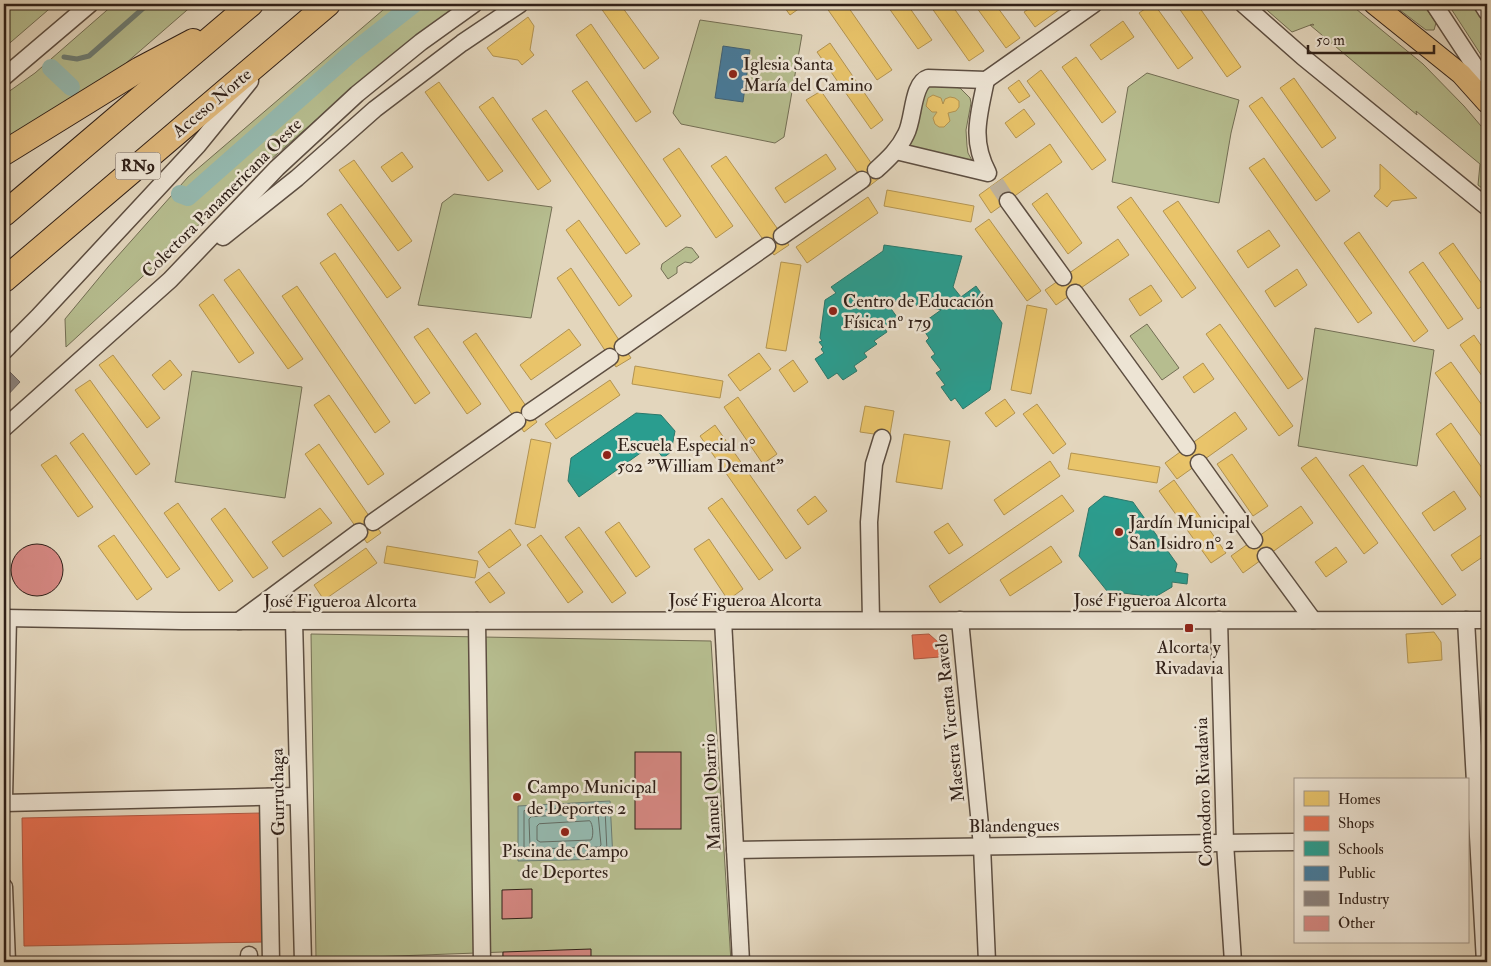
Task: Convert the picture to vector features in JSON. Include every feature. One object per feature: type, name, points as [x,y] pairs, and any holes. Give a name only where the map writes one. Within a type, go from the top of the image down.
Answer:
[{"type":"highway","name":"RN9","points":[[4,214],[251,4]]},
{"type":"highway","name":"Acceso Norte","points":[[4,280],[328,4]]},
{"type":"highway","points":[[4,153],[140,69],[232,20]]},
{"type":"main road","points":[[1374,4],[1461,74],[1487,103]]},
{"type":"street","points":[[4,77],[90,4]]},
{"type":"street","name":"Colectora Panamericana Oeste","points":[[4,428],[178,272],[277,168],[357,94],[421,42],[474,4]]},
{"type":"street","points":[[178,272],[297,178],[375,109],[462,43],[520,4]]},
{"type":"street","points":[[876,170],[896,151],[908,131],[912,119],[917,86],[924,79],[986,80],[1094,4]]},
{"type":"street","points":[[1243,4],[1303,57],[1487,208]]},
{"type":"street","points":[[1434,4],[1474,65],[1487,92]]},
{"type":"street","points":[[1482,4],[1487,12]]},
{"type":"street","points":[[4,351],[198,145],[273,52]]},
{"type":"street","points":[[896,151],[992,178],[979,152],[976,140],[977,124],[986,80]]},
{"type":"street","points":[[782,236],[862,180]]},
{"type":"street","points":[[1008,201],[1063,277]]},
{"type":"street","points":[[623,347],[767,246]]},
{"type":"street","points":[[1075,293],[1187,447]]},
{"type":"street","points":[[373,522],[610,357]]},
{"type":"street","points":[[871,620],[869,522],[874,464],[882,438]]},
{"type":"street","points":[[1199,463],[1254,540]]},
{"type":"street","points":[[239,621],[359,532]]},
{"type":"street","points":[[1266,556],[1313,620]]},
{"type":"street","points":[[4,799],[6,618]]},
{"type":"street","name":"José Figueroa Alcorta","points":[[6,618],[239,621],[1487,620]]},
{"type":"street","points":[[476,620],[482,962]]},
{"type":"street","name":"Manuel Obarrio","points":[[723,620],[741,962]]},
{"type":"street","name":"Maestra Vicenta Ravelo","points":[[960,620],[982,846],[987,962]]},
{"type":"street","name":"Comodoro Rivadavia","points":[[1219,620],[1225,843],[1233,962]]},
{"type":"street","points":[[1466,620],[1485,962]]},
{"type":"street","name":"Gurruchaga","points":[[294,621],[303,962]]},
{"type":"street","points":[[4,803],[298,796]]},
{"type":"street","points":[[268,797],[271,962]]},
{"type":"street","name":"Blandengues","points":[[735,850],[1294,842]]},
{"type":"street","points":[[4,887],[7,962]]},
{"type":"green space","points":[[4,4],[55,4],[4,48]]},
{"type":"green space","points":[[114,4],[194,4],[118,70],[4,139],[4,95],[35,73]]},
{"type":"green space","points":[[390,4],[459,4],[379,65],[254,174],[66,347],[65,319],[108,267],[188,177]]},
{"type":"green space","points":[[1260,4],[1350,4],[1423,64],[1487,133],[1487,192],[1478,185],[1480,164],[1416,111],[1417,115],[1310,25],[1292,32]]},
{"type":"green space","points":[[1392,4],[1423,4],[1436,23],[1434,30],[1426,30]]},
{"type":"green space","points":[[1448,4],[1487,4],[1487,64]]},
{"type":"green space","points":[[700,20],[802,35],[784,137],[775,143],[681,124],[673,113]]},
{"type":"green space","points":[[1147,73],[1239,100],[1231,133],[1219,203],[1112,182],[1128,87]]},
{"type":"green space","points":[[934,83],[960,88],[970,98],[971,103],[966,130],[967,146],[968,153],[975,166],[905,149],[923,91]]},
{"type":"green space","points":[[454,194],[552,207],[531,318],[418,305],[442,203]]},
{"type":"green space","points":[[686,247],[692,248],[699,257],[691,263],[685,262],[677,267],[677,273],[668,279],[661,269],[662,264]]},
{"type":"green space","points":[[1147,324],[1179,368],[1162,380],[1130,336]]},
{"type":"green space","points":[[1315,328],[1434,350],[1417,466],[1298,446]]},
{"type":"green space","points":[[192,371],[302,387],[285,498],[175,482]]},
{"type":"green space","name":"Campo Municipal de Deportes 2","points":[[311,634],[711,641],[731,962],[503,962],[503,952],[316,959]]},
{"type":"water","name":"Piscina de Campo de Deportes","points":[[610,801],[613,859],[518,861],[518,806]]},
{"type":"building: Homes","points":[[598,4],[620,4],[659,58],[644,69]]},
{"type":"building: Homes","points":[[737,4],[749,4],[741,9]]},
{"type":"building: Homes","points":[[782,4],[803,4],[804,5],[790,15]]},
{"type":"building: Homes","points":[[824,4],[846,4],[892,70],[877,80]]},
{"type":"building: Homes","points":[[886,4],[907,4],[932,40],[918,49]]},
{"type":"building: Homes","points":[[929,4],[951,4],[984,51],[969,61]]},
{"type":"building: Homes","points":[[974,4],[995,4],[1020,38],[1006,48]]},
{"type":"building: Homes","points":[[1036,4],[1067,4],[1035,27],[1024,12]]},
{"type":"building: Homes","points":[[1154,4],[1193,58],[1178,69],[1139,13]]},
{"type":"building: Homes","points":[[1176,4],[1197,4],[1241,67],[1227,77]]},
{"type":"building: Homes","points":[[528,17],[534,26],[530,50],[534,55],[522,65],[518,60],[493,56],[487,48]]},
{"type":"building: Homes","points":[[1123,21],[1134,37],[1101,60],[1090,45]]},
{"type":"building: Homes","points":[[591,24],[651,112],[636,122],[576,35]]},
{"type":"building: Homes","points":[[830,43],[883,120],[871,129],[817,52]]},
{"type":"building: Homes","points":[[1076,57],[1116,112],[1102,123],[1062,67]]},
{"type":"building: Homes","points":[[1041,70],[1106,160],[1092,170],[1027,81]]},
{"type":"building: Homes","points":[[1294,78],[1336,138],[1322,148],[1280,88]]},
{"type":"building: Homes","points":[[1019,80],[1030,96],[1019,103],[1008,88]]},
{"type":"building: Homes","points":[[587,81],[681,216],[666,227],[572,91]]},
{"type":"building: Homes","points":[[439,82],[503,171],[488,181],[425,92]]},
{"type":"building: Homes","points":[[821,91],[881,177],[868,187],[806,100]]},
{"type":"building: Homes","points":[[933,95],[941,98],[943,104],[945,99],[950,97],[959,101],[959,107],[956,111],[948,113],[950,121],[944,127],[939,127],[935,124],[933,118],[937,112],[932,112],[926,106],[928,98]]},
{"type":"building: Homes","points":[[493,97],[551,181],[538,190],[479,107]]},
{"type":"building: Homes","points":[[1262,97],[1330,191],[1316,201],[1249,106]]},
{"type":"building: Homes","points":[[1024,109],[1035,124],[1016,138],[1005,123]]},
{"type":"building: Homes","points":[[546,110],[640,244],[626,254],[532,119]]},
{"type":"building: Homes","points":[[1050,144],[1062,162],[991,213],[979,195]]},
{"type":"building: Homes","points":[[679,148],[733,226],[716,238],[663,159]]},
{"type":"building: Homes","points":[[402,152],[413,167],[392,182],[381,167]]},
{"type":"building: Homes","points":[[826,154],[836,169],[785,203],[775,188]]},
{"type":"building: Homes","points":[[726,156],[789,245],[774,255],[711,166]]},
{"type":"building: Homes","points":[[1264,158],[1372,313],[1358,323],[1249,168]]},
{"type":"building: Homes","points":[[354,160],[412,241],[398,251],[339,170]]},
{"type":"building: Homes","points":[[1380,164],[1417,198],[1392,201],[1387,207],[1374,196],[1380,189]]},
{"type":"building: Homes","points":[[887,190],[974,206],[971,222],[884,206]]},
{"type":"building: Homes","points":[[1047,193],[1082,243],[1068,254],[1032,204]]},
{"type":"building: Homes","points":[[868,197],[878,213],[807,263],[796,247]]},
{"type":"building: Homes","points":[[1131,197],[1196,288],[1182,298],[1117,207]]},
{"type":"building: Homes","points":[[1178,201],[1303,379],[1288,389],[1163,211]]},
{"type":"building: Homes","points":[[341,204],[401,288],[387,298],[327,214]]},
{"type":"building: Homes","points":[[989,219],[1041,291],[1027,301],[975,229]]},
{"type":"building: Homes","points":[[579,220],[632,296],[619,306],[566,230]]},
{"type":"building: Homes","points":[[1269,230],[1280,246],[1248,268],[1237,251]]},
{"type":"building: Homes","points":[[1359,232],[1428,331],[1414,342],[1344,243]]},
{"type":"building: Homes","points":[[1118,239],[1129,255],[1056,305],[1045,290]]},
{"type":"building: Homes","points":[[1453,243],[1487,291],[1487,303],[1478,309],[1439,253]]},
{"type":"building: Homes","points":[[335,253],[430,393],[415,404],[320,263]]},
{"type":"building: Homes","points":[[781,262],[801,265],[786,351],[766,348]]},
{"type":"building: Homes","points":[[1423,262],[1463,319],[1448,329],[1409,272]]},
{"type":"building: Homes","points":[[571,268],[631,358],[616,367],[557,278]]},
{"type":"building: Homes","points":[[239,269],[303,359],[288,369],[224,280]]},
{"type":"building: Homes","points":[[1297,269],[1307,285],[1275,307],[1265,291]]},
{"type":"building: Homes","points":[[1151,285],[1162,301],[1140,316],[1129,299]]},
{"type":"building: Homes","points":[[297,286],[390,422],[375,433],[282,296]]},
{"type":"building: Homes","points":[[213,294],[254,353],[239,363],[199,305]]},
{"type":"building: Homes","points":[[1027,305],[1047,309],[1031,394],[1011,390]]},
{"type":"building: Homes","points":[[1220,324],[1293,426],[1279,436],[1206,334]]},
{"type":"building: Homes","points":[[428,328],[481,404],[467,414],[414,337]]},
{"type":"building: Homes","points":[[569,329],[581,345],[531,380],[520,365]]},
{"type":"building: Homes","points":[[476,333],[537,422],[524,432],[463,342]]},
{"type":"building: Homes","points":[[1474,335],[1487,354],[1487,383],[1460,345]]},
{"type":"building: Homes","points":[[759,353],[771,369],[740,391],[728,375]]},
{"type":"building: Homes","points":[[113,355],[160,418],[147,428],[99,365]]},
{"type":"building: Homes","points":[[170,360],[182,375],[164,390],[152,375]]},
{"type":"building: Homes","points":[[793,360],[808,382],[794,392],[779,370]]},
{"type":"building: Homes","points":[[1451,362],[1487,412],[1487,444],[1435,373]]},
{"type":"building: Homes","points":[[1203,363],[1214,379],[1194,393],[1183,377]]},
{"type":"building: Homes","points":[[635,366],[723,381],[720,398],[632,384]]},
{"type":"building: Homes","points":[[90,380],[150,464],[136,475],[75,390]]},
{"type":"building: Homes","points":[[610,380],[620,395],[556,439],[545,424]]},
{"type":"building: Homes","points":[[329,395],[384,474],[368,485],[314,405]]},
{"type":"building: Homes","points":[[738,397],[777,454],[763,464],[724,407]]},
{"type":"building: Homes","points":[[1005,399],[1015,413],[996,427],[985,413]]},
{"type":"building: Homes","points":[[1037,404],[1066,444],[1053,454],[1023,414]]},
{"type":"building: Homes","points":[[865,406],[894,411],[890,434],[881,432],[881,435],[860,432]]},
{"type":"building: Homes","points":[[1235,412],[1247,429],[1177,479],[1165,463]]},
{"type":"building: Homes","points":[[1451,423],[1487,475],[1487,506],[1436,434]]},
{"type":"building: Homes","points":[[715,425],[801,548],[786,559],[700,436]]},
{"type":"building: Homes","points":[[83,433],[180,569],[167,578],[70,443]]},
{"type":"building: Homes","points":[[904,434],[950,441],[942,489],[896,482]]},
{"type":"building: Homes","points":[[531,439],[551,443],[535,528],[515,524]]},
{"type":"building: Homes","points":[[319,444],[381,533],[367,543],[305,454]]},
{"type":"building: Homes","points":[[1071,453],[1160,467],[1157,483],[1068,469]]},
{"type":"building: Homes","points":[[1232,454],[1268,506],[1253,516],[1217,464]]},
{"type":"building: Homes","points":[[56,455],[93,507],[78,517],[41,465]]},
{"type":"building: Homes","points":[[1316,457],[1378,543],[1364,554],[1301,468]]},
{"type":"building: Homes","points":[[1050,461],[1060,476],[1004,515],[994,500]]},
{"type":"building: Homes","points":[[1363,465],[1456,595],[1442,605],[1349,475]]},
{"type":"building: Homes","points":[[1174,480],[1226,553],[1211,563],[1159,491]]},
{"type":"building: Homes","points":[[1454,491],[1466,509],[1434,531],[1422,513]]},
{"type":"building: Homes","points":[[1062,495],[1074,511],[940,603],[929,586]]},
{"type":"building: Homes","points":[[815,496],[827,511],[808,525],[797,510]]},
{"type":"building: Homes","points":[[722,498],[773,570],[759,580],[708,508]]},
{"type":"building: Homes","points":[[178,503],[233,581],[219,591],[164,513]]},
{"type":"building: Homes","points":[[1301,506],[1313,523],[1243,573],[1231,556]]},
{"type":"building: Homes","points":[[225,508],[268,568],[253,578],[211,519]]},
{"type":"building: Homes","points":[[320,508],[332,523],[283,557],[272,542]]},
{"type":"building: Homes","points":[[619,522],[650,567],[636,577],[605,532]]},
{"type":"building: Homes","points":[[948,523],[963,545],[949,554],[934,532]]},
{"type":"building: Homes","points":[[579,527],[626,593],[612,603],[565,537]]},
{"type":"building: Homes","points":[[510,529],[521,545],[489,568],[478,552]]},
{"type":"building: Homes","points":[[1484,533],[1487,538],[1487,554],[1462,571],[1451,555]]},
{"type":"building: Homes","points":[[114,535],[152,589],[137,600],[98,546]]},
{"type":"building: Homes","points":[[541,535],[583,592],[568,603],[527,545]]},
{"type":"building: Homes","points":[[709,539],[743,589],[728,600],[694,549]]},
{"type":"building: Homes","points":[[387,546],[478,561],[475,578],[384,563]]},
{"type":"building: Homes","points":[[1051,546],[1062,562],[1010,596],[1000,580]]},
{"type":"building: Homes","points":[[1336,547],[1347,562],[1326,577],[1315,562]]},
{"type":"building: Homes","points":[[366,548],[377,563],[324,600],[314,585]]},
{"type":"building: Homes","points":[[489,572],[505,593],[490,603],[475,582]]},
{"type":"building: Homes","points":[[1434,632],[1441,642],[1442,660],[1408,663],[1406,634]]},
{"type":"building: Shops","points":[[929,634],[939,643],[940,657],[914,659],[912,635]]},
{"type":"building: Shops","points":[[262,813],[264,942],[24,946],[22,818]]},
{"type":"building: Schools","points":[[884,245],[962,256],[953,287],[961,297],[976,286],[1002,323],[990,390],[963,409],[955,398],[951,401],[941,387],[945,385],[936,373],[941,370],[931,357],[935,354],[926,341],[929,338],[920,325],[941,310],[884,299],[897,317],[884,327],[887,332],[874,341],[877,344],[864,353],[867,357],[854,366],[857,371],[843,380],[837,373],[828,379],[815,359],[824,353],[821,349],[823,347],[819,342],[822,341],[820,338],[825,300],[836,293],[831,287],[883,251]]},
{"type":"building: Schools","name":"Escuela Especial n° 502 \"William Demant\"","points":[[636,413],[661,415],[675,431],[671,452],[663,458],[653,444],[579,497],[568,481],[571,458]]},
{"type":"building: Schools","name":"Jardín Municipal San Isidro n° 2","points":[[1104,496],[1133,502],[1177,564],[1175,572],[1188,574],[1187,584],[1172,582],[1172,587],[1155,597],[1107,591],[1079,556],[1089,508]]},
{"type":"building: Public","name":"Iglesia Santa María del Camino","points":[[723,46],[750,50],[743,102],[715,98]]},
{"type":"building: Industry","points":[[4,366],[20,382],[4,399]]},
{"type":"building: Other","points":[[37,544],[47,546],[55,552],[61,560],[63,570],[61,580],[55,588],[47,594],[37,596],[27,594],[19,588],[13,580],[11,570],[13,560],[19,552],[27,546]]},
{"type":"building: Other","points":[[635,752],[681,752],[681,829],[635,829]]},
{"type":"building: Other","points":[[532,889],[532,918],[502,919],[502,890]]},
{"type":"building: Other","points":[[591,949],[591,962],[503,962],[503,952]]},
{"type":"waterway","points":[[64,57],[77,59],[89,56],[148,4]]},
{"type":"waterway","points":[[180,194],[188,197],[349,55],[414,4]]},
{"type":"waterway","points":[[51,68],[71,87]]},
{"type":"tunnel","points":[[996,183],[1008,201]]},
{"type":"place","name":"Iglesia Santa María del Camino","points":[[733,74]]},
{"type":"place","name":"Centro de Educación Física nº 179","points":[[833,311]]},
{"type":"place","name":"Escuela Especial n° 502 \"William Demant\"","points":[[607,455]]},
{"type":"place","name":"Jardín Municipal San Isidro n° 2","points":[[1119,532]]},
{"type":"place","name":"Alcorta y Rivadavia","points":[[1189,628]]},
{"type":"place","name":"Campo Municipal de Deportes 2","points":[[517,797]]},
{"type":"place","name":"Piscina de Campo de Deportes","points":[[565,832]]}]
